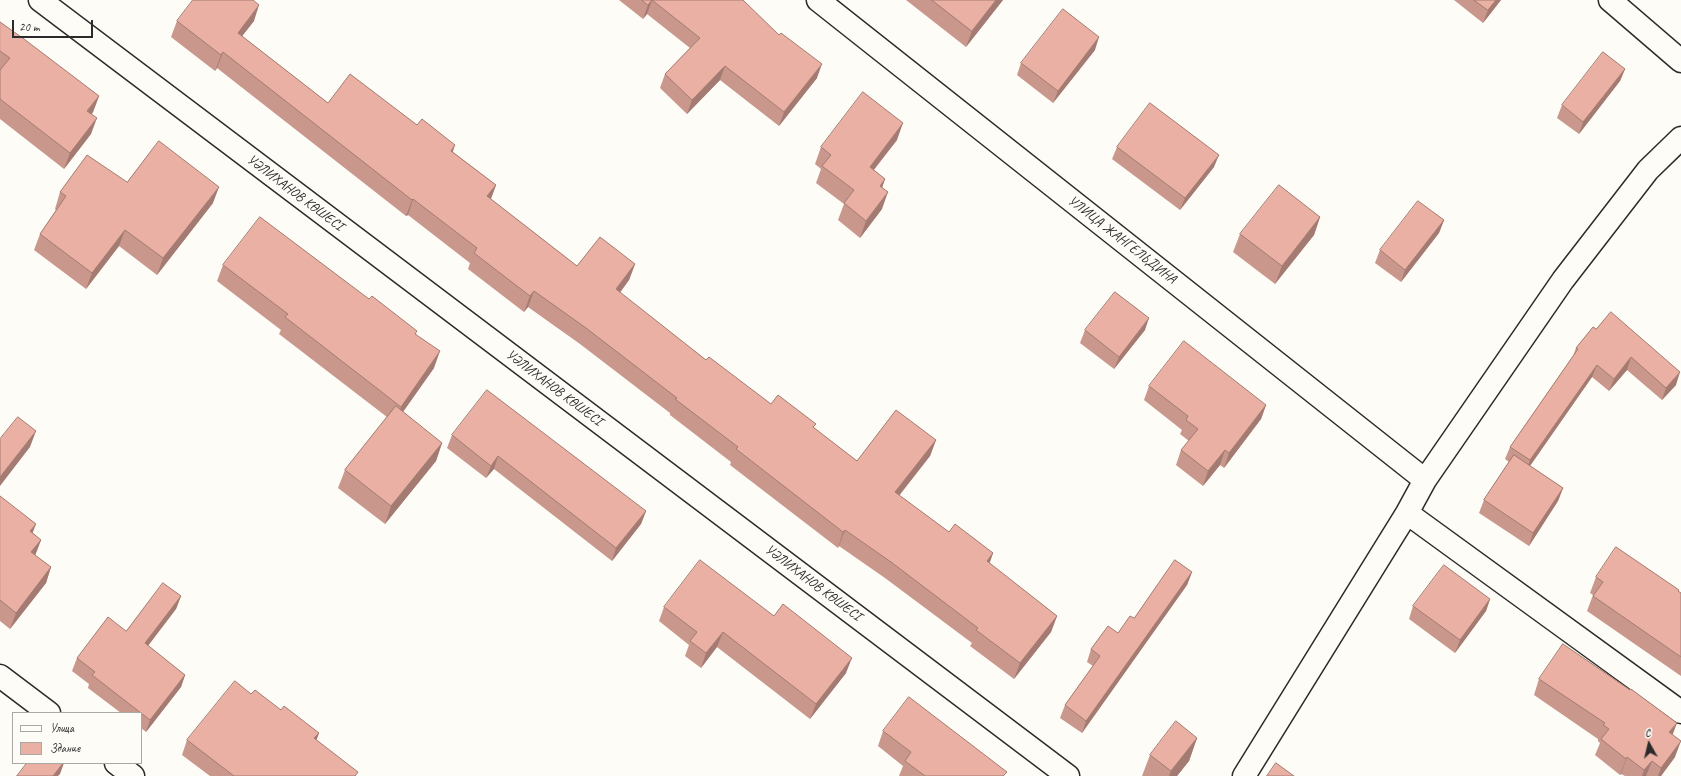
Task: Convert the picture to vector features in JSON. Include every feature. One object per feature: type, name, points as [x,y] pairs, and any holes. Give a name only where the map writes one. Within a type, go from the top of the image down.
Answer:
[{"type":"street","name":"УӘЛИХАНОВ КӨШЕСІ","points":[[40,0],[1068,776]]},
{"type":"street","name":"УЛИЦА ЖАНГЕЛЬДИНА","points":[[818,0],[1425,480]]},
{"type":"street","points":[[1615,2],[1681,61]]},
{"type":"street","points":[[1244,776],[1407,513],[1425,480],[1563,280],[1648,170],[1681,138]]},
{"type":"street","points":[[1407,513],[1681,712]]},
{"type":"street","points":[[0,676],[48,712]]},
{"type":"street","points":[[117,764],[133,776]]},
{"type":"building","points":[[193,0],[253,0],[259,5],[238,33],[328,103],[350,74],[417,125],[422,119],[455,145],[451,151],[496,185],[487,196],[577,266],[600,237],[635,264],[616,289],[706,360],[709,357],[771,404],[778,395],[816,424],[813,427],[857,461],[896,410],[936,440],[895,492],[949,532],[955,524],[993,553],[987,561],[1057,616],[1020,663],[976,630],[978,628],[891,562],[845,530],[843,532],[736,449],[738,447],[675,399],[677,398],[586,328],[534,291],[530,296],[474,253],[477,248],[413,199],[412,200],[223,52],[221,55],[177,21]]},
{"type":"building","points":[[642,0],[652,0],[648,5]]},
{"type":"building","points":[[652,0],[743,0],[779,35],[781,33],[822,64],[784,112],[725,66],[692,100],[665,74],[700,38]]},
{"type":"building","points":[[932,0],[996,0],[972,31]]},
{"type":"building","points":[[1474,0],[1496,0],[1488,10]]},
{"type":"building","points":[[1063,9],[1099,37],[1058,91],[1021,63]]},
{"type":"building","points":[[0,22],[99,96],[87,111],[97,118],[70,153],[0,99],[0,70],[10,58],[0,51]]},
{"type":"building","points":[[1603,52],[1625,69],[1583,122],[1562,105]]},
{"type":"building","points":[[863,92],[903,123],[870,167],[885,179],[880,186],[888,192],[866,221],[844,203],[854,190],[822,166],[831,155],[821,147]]},
{"type":"building","points":[[1150,103],[1219,155],[1185,198],[1117,147]]},
{"type":"building","points":[[159,141],[219,187],[163,258],[125,230],[92,273],[40,234],[66,196],[60,192],[87,155],[127,182]]},
{"type":"building","points":[[1279,185],[1320,217],[1282,266],[1240,234]]},
{"type":"building","points":[[1418,201],[1444,220],[1405,270],[1380,250]]},
{"type":"building","points":[[260,217],[369,299],[372,296],[417,331],[415,334],[440,351],[401,407],[285,317],[288,314],[223,265]]},
{"type":"building","points":[[1115,292],[1149,318],[1119,357],[1085,330]]},
{"type":"building","points":[[1611,312],[1680,372],[1666,388],[1631,357],[1614,379],[1597,365],[1530,460],[1510,447],[1578,349],[1576,348],[1593,327],[1596,329]]},
{"type":"building","points":[[1184,341],[1266,405],[1229,453],[1225,450],[1208,471],[1181,450],[1198,429],[1186,420],[1188,416],[1149,386]]},
{"type":"building","points":[[487,390],[646,511],[616,548],[498,456],[491,466],[452,435]]},
{"type":"building","points":[[396,406],[442,443],[391,506],[345,470]]},
{"type":"building","points":[[18,417],[36,431],[0,477],[0,439]]},
{"type":"building","points":[[1514,455],[1563,488],[1533,533],[1484,500]]},
{"type":"building","points":[[0,496],[36,524],[30,531],[41,540],[31,552],[51,567],[16,613],[0,600]]},
{"type":"building","points":[[1616,547],[1679,590],[1678,591],[1681,593],[1681,657],[1593,596],[1603,582],[1596,577]]},
{"type":"building","points":[[700,560],[774,616],[783,604],[852,658],[816,704],[723,632],[706,653],[690,641],[697,632],[664,607]]},
{"type":"building","points":[[1175,560],[1192,572],[1086,721],[1065,705],[1100,656],[1091,649],[1108,626],[1118,633],[1130,616],[1134,618]]},
{"type":"building","points":[[1444,565],[1490,599],[1460,640],[1413,606]]},
{"type":"building","points":[[163,583],[181,596],[145,643],[185,675],[150,720],[142,714],[142,712],[140,712],[92,675],[95,672],[77,658],[108,617],[126,631]]},
{"type":"building","points":[[1563,644],[1630,690],[1631,689],[1677,723],[1669,732],[1681,741],[1661,768],[1652,761],[1644,770],[1627,757],[1626,759],[1601,739],[1609,729],[1603,725],[1605,723],[1539,679]]},
{"type":"building","points":[[235,681],[251,694],[255,690],[281,710],[284,706],[319,733],[314,738],[358,772],[355,776],[234,776],[187,740]]},
{"type":"building","points":[[909,697],[1007,772],[1003,776],[925,776],[905,761],[911,752],[883,731]]},
{"type":"building","points":[[1176,721],[1197,738],[1171,771],[1150,755]]},
{"type":"building","points":[[1276,763],[1294,776],[1267,776]]},
{"type":"building","points":[[26,764],[62,764],[53,776],[17,776]]}]
